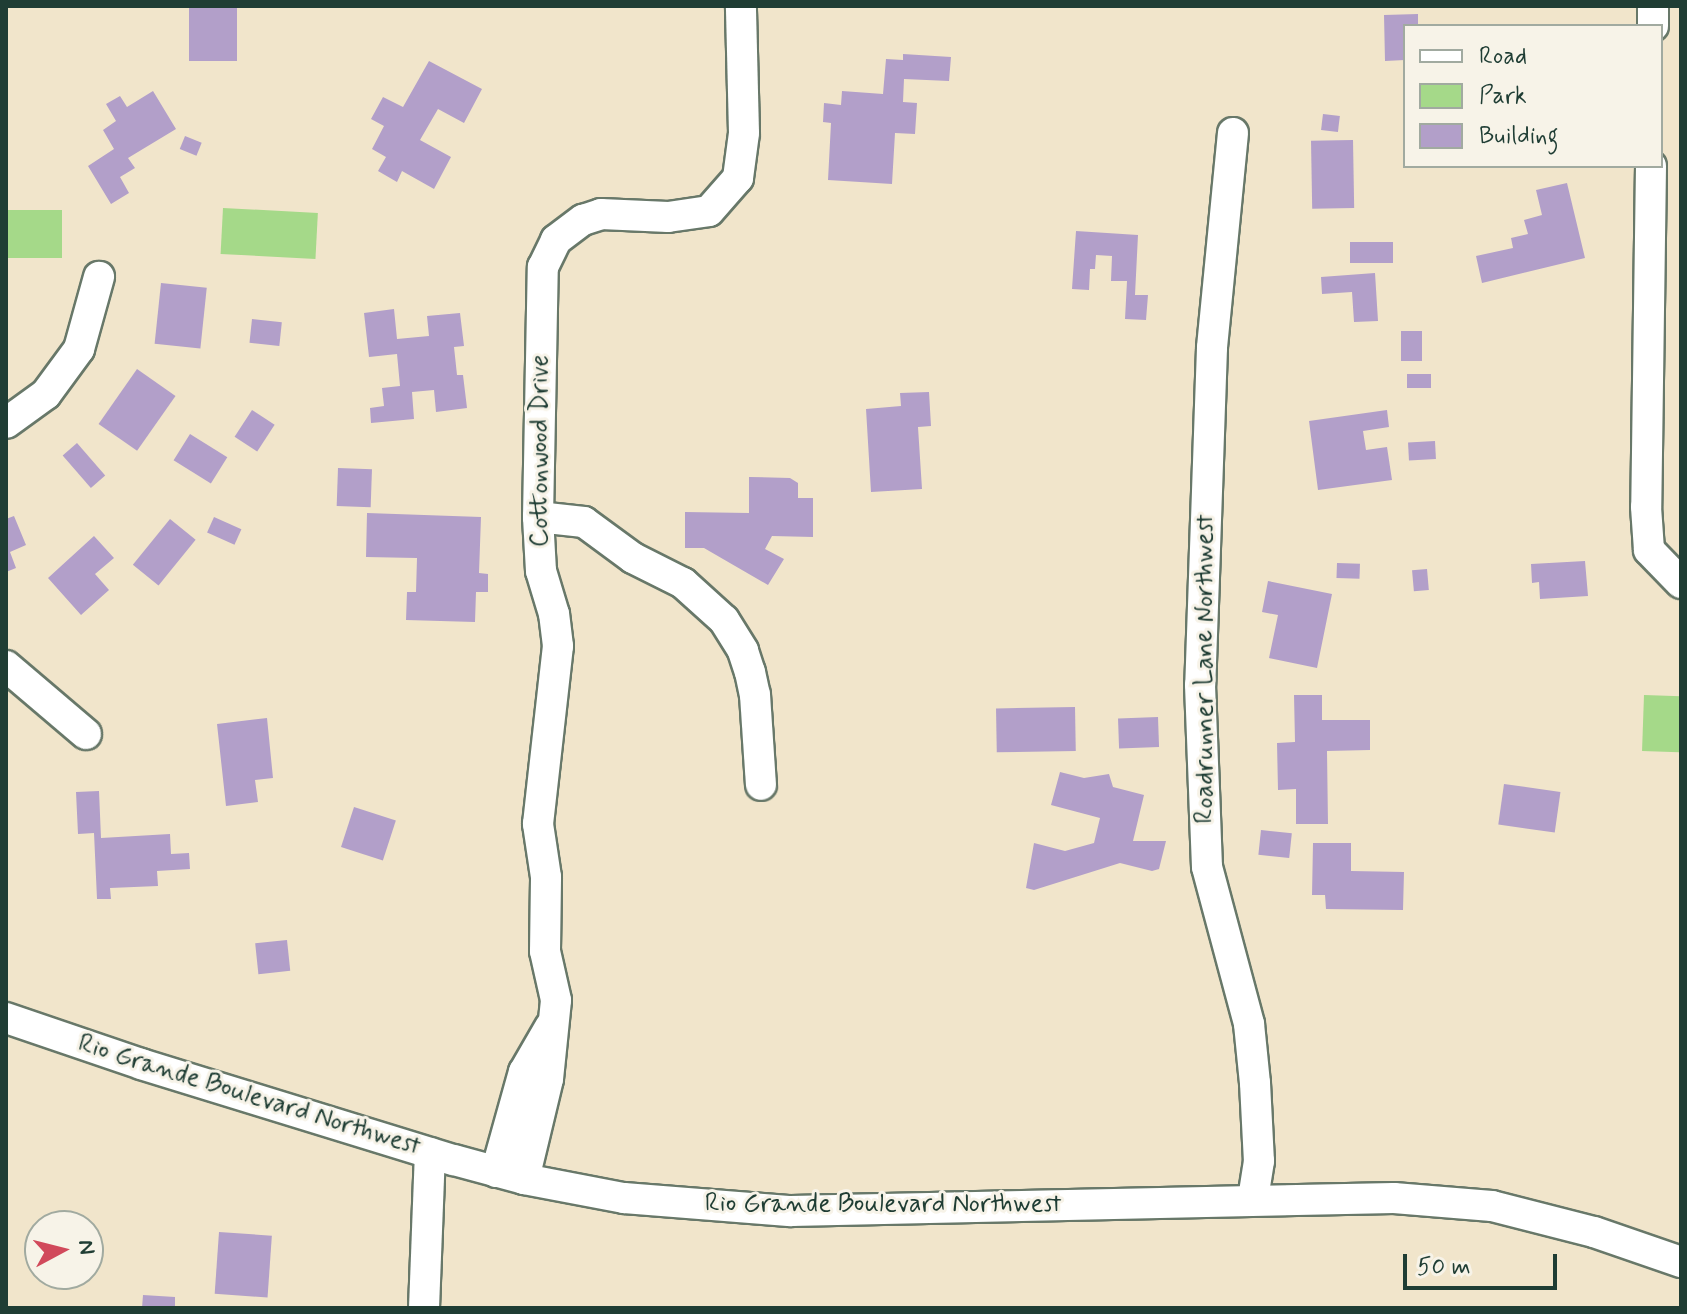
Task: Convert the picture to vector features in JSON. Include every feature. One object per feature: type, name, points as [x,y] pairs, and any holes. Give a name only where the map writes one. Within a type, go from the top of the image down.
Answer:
[{"type":"street","name":"Cottonwood Drive","points":[[510,1175],[548,1079],[556,1000],[545,940],[546,877],[538,824],[558,646],[554,614],[541,571],[538,517],[541,282],[550,248],[565,231],[591,216],[668,217],[709,211],[738,178],[744,133],[741,6]]},
{"type":"street","name":"Roadrunner Lane Northwest","points":[[1233,133],[1212,348],[1200,685],[1207,867],[1249,1024],[1259,1161],[1253,1200]]},
{"type":"street","points":[[1651,168],[1646,507],[1649,550],[1681,583]]},
{"type":"street","points":[[6,423],[46,394],[79,349],[99,277]]},
{"type":"street","points":[[538,517],[584,522],[633,558],[683,583],[724,620],[743,651],[755,695],[761,785]]},
{"type":"street","points":[[6,666],[86,734]]},
{"type":"street","name":"Rio Grande Boulevard Northwest","points":[[6,1018],[141,1064],[430,1153],[510,1175],[680,1205],[791,1211],[1394,1198],[1492,1206],[1594,1232],[1681,1262]]},
{"type":"street","points":[[424,1308],[430,1153]]},
{"type":"green space","points":[[223,208],[318,213],[315,259],[221,254]]},
{"type":"green space","points":[[6,210],[62,210],[62,258],[6,258]]},
{"type":"green space","points":[[1644,695],[1681,696],[1679,752],[1642,751]]},
{"type":"building","points":[[189,6],[237,6],[237,61],[189,61]]},
{"type":"building","points":[[1418,14],[1418,24],[1403,24],[1403,60],[1385,61],[1384,15]]},
{"type":"building","points":[[903,54],[951,57],[949,81],[904,79],[903,102],[917,103],[915,134],[895,133],[892,184],[828,180],[831,123],[823,122],[824,103],[841,105],[842,91],[883,94],[886,59],[903,60]]},
{"type":"building","points":[[429,61],[482,89],[464,123],[438,109],[420,140],[451,157],[434,189],[402,171],[397,182],[378,171],[386,157],[372,149],[384,126],[371,119],[383,97],[403,107]]},
{"type":"building","points":[[153,91],[176,129],[128,158],[135,168],[120,177],[129,193],[111,204],[88,166],[114,149],[103,130],[116,121],[106,104],[120,96],[127,107]]},
{"type":"building","points":[[1323,114],[1340,116],[1338,132],[1321,130]]},
{"type":"building","points":[[185,136],[202,143],[196,156],[180,149]]},
{"type":"building","points":[[1353,140],[1354,208],[1312,209],[1311,141]]},
{"type":"building","points":[[1567,183],[1585,258],[1482,283],[1476,256],[1513,248],[1511,238],[1528,234],[1524,220],[1542,215],[1536,190]]},
{"type":"building","points":[[1076,231],[1138,235],[1135,295],[1148,295],[1146,320],[1125,319],[1127,281],[1111,281],[1112,256],[1096,255],[1095,269],[1090,269],[1089,290],[1072,289]]},
{"type":"building","points":[[1350,242],[1393,242],[1393,263],[1350,263]]},
{"type":"building","points":[[1375,273],[1378,321],[1354,322],[1352,292],[1322,294],[1321,277]]},
{"type":"building","points":[[161,283],[207,288],[200,348],[155,344]]},
{"type":"building","points":[[394,309],[397,339],[429,336],[427,316],[460,313],[464,346],[454,347],[457,375],[463,375],[467,408],[436,412],[434,390],[412,392],[414,419],[371,423],[370,408],[384,406],[382,388],[400,386],[397,354],[369,357],[364,313]]},
{"type":"building","points":[[252,319],[282,322],[279,346],[249,343]]},
{"type":"building","points":[[1401,331],[1422,331],[1422,361],[1401,361]]},
{"type":"building","points":[[137,369],[176,396],[137,451],[99,424]]},
{"type":"building","points":[[1407,374],[1431,374],[1431,388],[1407,388]]},
{"type":"building","points":[[929,392],[931,426],[918,427],[922,489],[871,492],[866,409],[901,406],[900,393]]},
{"type":"building","points":[[252,410],[275,425],[257,452],[235,437]]},
{"type":"building","points":[[1387,410],[1389,427],[1363,431],[1366,450],[1387,447],[1392,480],[1318,490],[1309,421]]},
{"type":"building","points":[[190,434],[227,457],[211,484],[174,460]]},
{"type":"building","points":[[1435,441],[1436,459],[1409,460],[1408,442]]},
{"type":"building","points":[[77,443],[105,475],[91,488],[63,455]]},
{"type":"building","points":[[338,468],[372,469],[371,507],[337,506]]},
{"type":"building","points":[[749,477],[790,478],[798,483],[798,498],[813,498],[813,537],[772,536],[765,549],[784,559],[768,585],[704,548],[685,548],[685,512],[749,513]]},
{"type":"building","points":[[367,513],[481,517],[479,573],[488,574],[488,592],[476,592],[475,622],[406,620],[407,592],[416,592],[417,558],[366,557]]},
{"type":"building","points":[[14,516],[26,545],[10,552],[16,568],[6,572],[6,519]]},
{"type":"building","points":[[214,517],[241,529],[234,545],[207,533]]},
{"type":"building","points":[[170,519],[196,540],[159,586],[133,565]]},
{"type":"building","points":[[94,536],[114,558],[95,574],[109,590],[81,615],[48,578]]},
{"type":"building","points":[[1585,561],[1588,596],[1540,599],[1539,582],[1532,583],[1531,564]]},
{"type":"building","points":[[1337,563],[1360,564],[1359,579],[1336,578]]},
{"type":"building","points":[[1427,569],[1429,590],[1414,591],[1412,570]]},
{"type":"building","points":[[1268,581],[1332,594],[1317,668],[1269,658],[1278,615],[1262,612]]},
{"type":"building","points":[[1294,695],[1322,695],[1322,720],[1370,720],[1370,750],[1327,751],[1328,824],[1296,824],[1296,789],[1278,790],[1277,743],[1295,742]]},
{"type":"building","points":[[1075,707],[1076,751],[997,752],[996,708]]},
{"type":"building","points":[[1158,717],[1159,747],[1119,748],[1118,718]]},
{"type":"building","points":[[267,718],[273,778],[255,780],[258,802],[226,806],[217,724]]},
{"type":"building","points":[[1060,772],[1084,778],[1109,774],[1113,787],[1144,795],[1133,841],[1166,841],[1159,869],[1152,871],[1120,863],[1034,890],[1026,888],[1034,843],[1065,851],[1094,843],[1100,818],[1051,805]]},
{"type":"building","points":[[1504,784],[1560,792],[1555,833],[1498,825]]},
{"type":"building","points":[[99,791],[101,838],[170,834],[171,854],[189,853],[190,869],[157,871],[158,886],[110,888],[111,899],[97,899],[94,833],[78,834],[76,792]]},
{"type":"building","points":[[354,807],[396,821],[383,861],[341,847]]},
{"type":"building","points":[[1261,830],[1292,833],[1289,858],[1258,855]]},
{"type":"building","points":[[1313,843],[1351,843],[1351,871],[1404,872],[1403,910],[1326,909],[1325,895],[1312,895]]},
{"type":"building","points":[[287,940],[290,971],[258,974],[255,943]]},
{"type":"building","points":[[219,1232],[272,1236],[268,1298],[215,1294]]},
{"type":"building","points":[[143,1295],[175,1297],[175,1308],[142,1308]]}]
